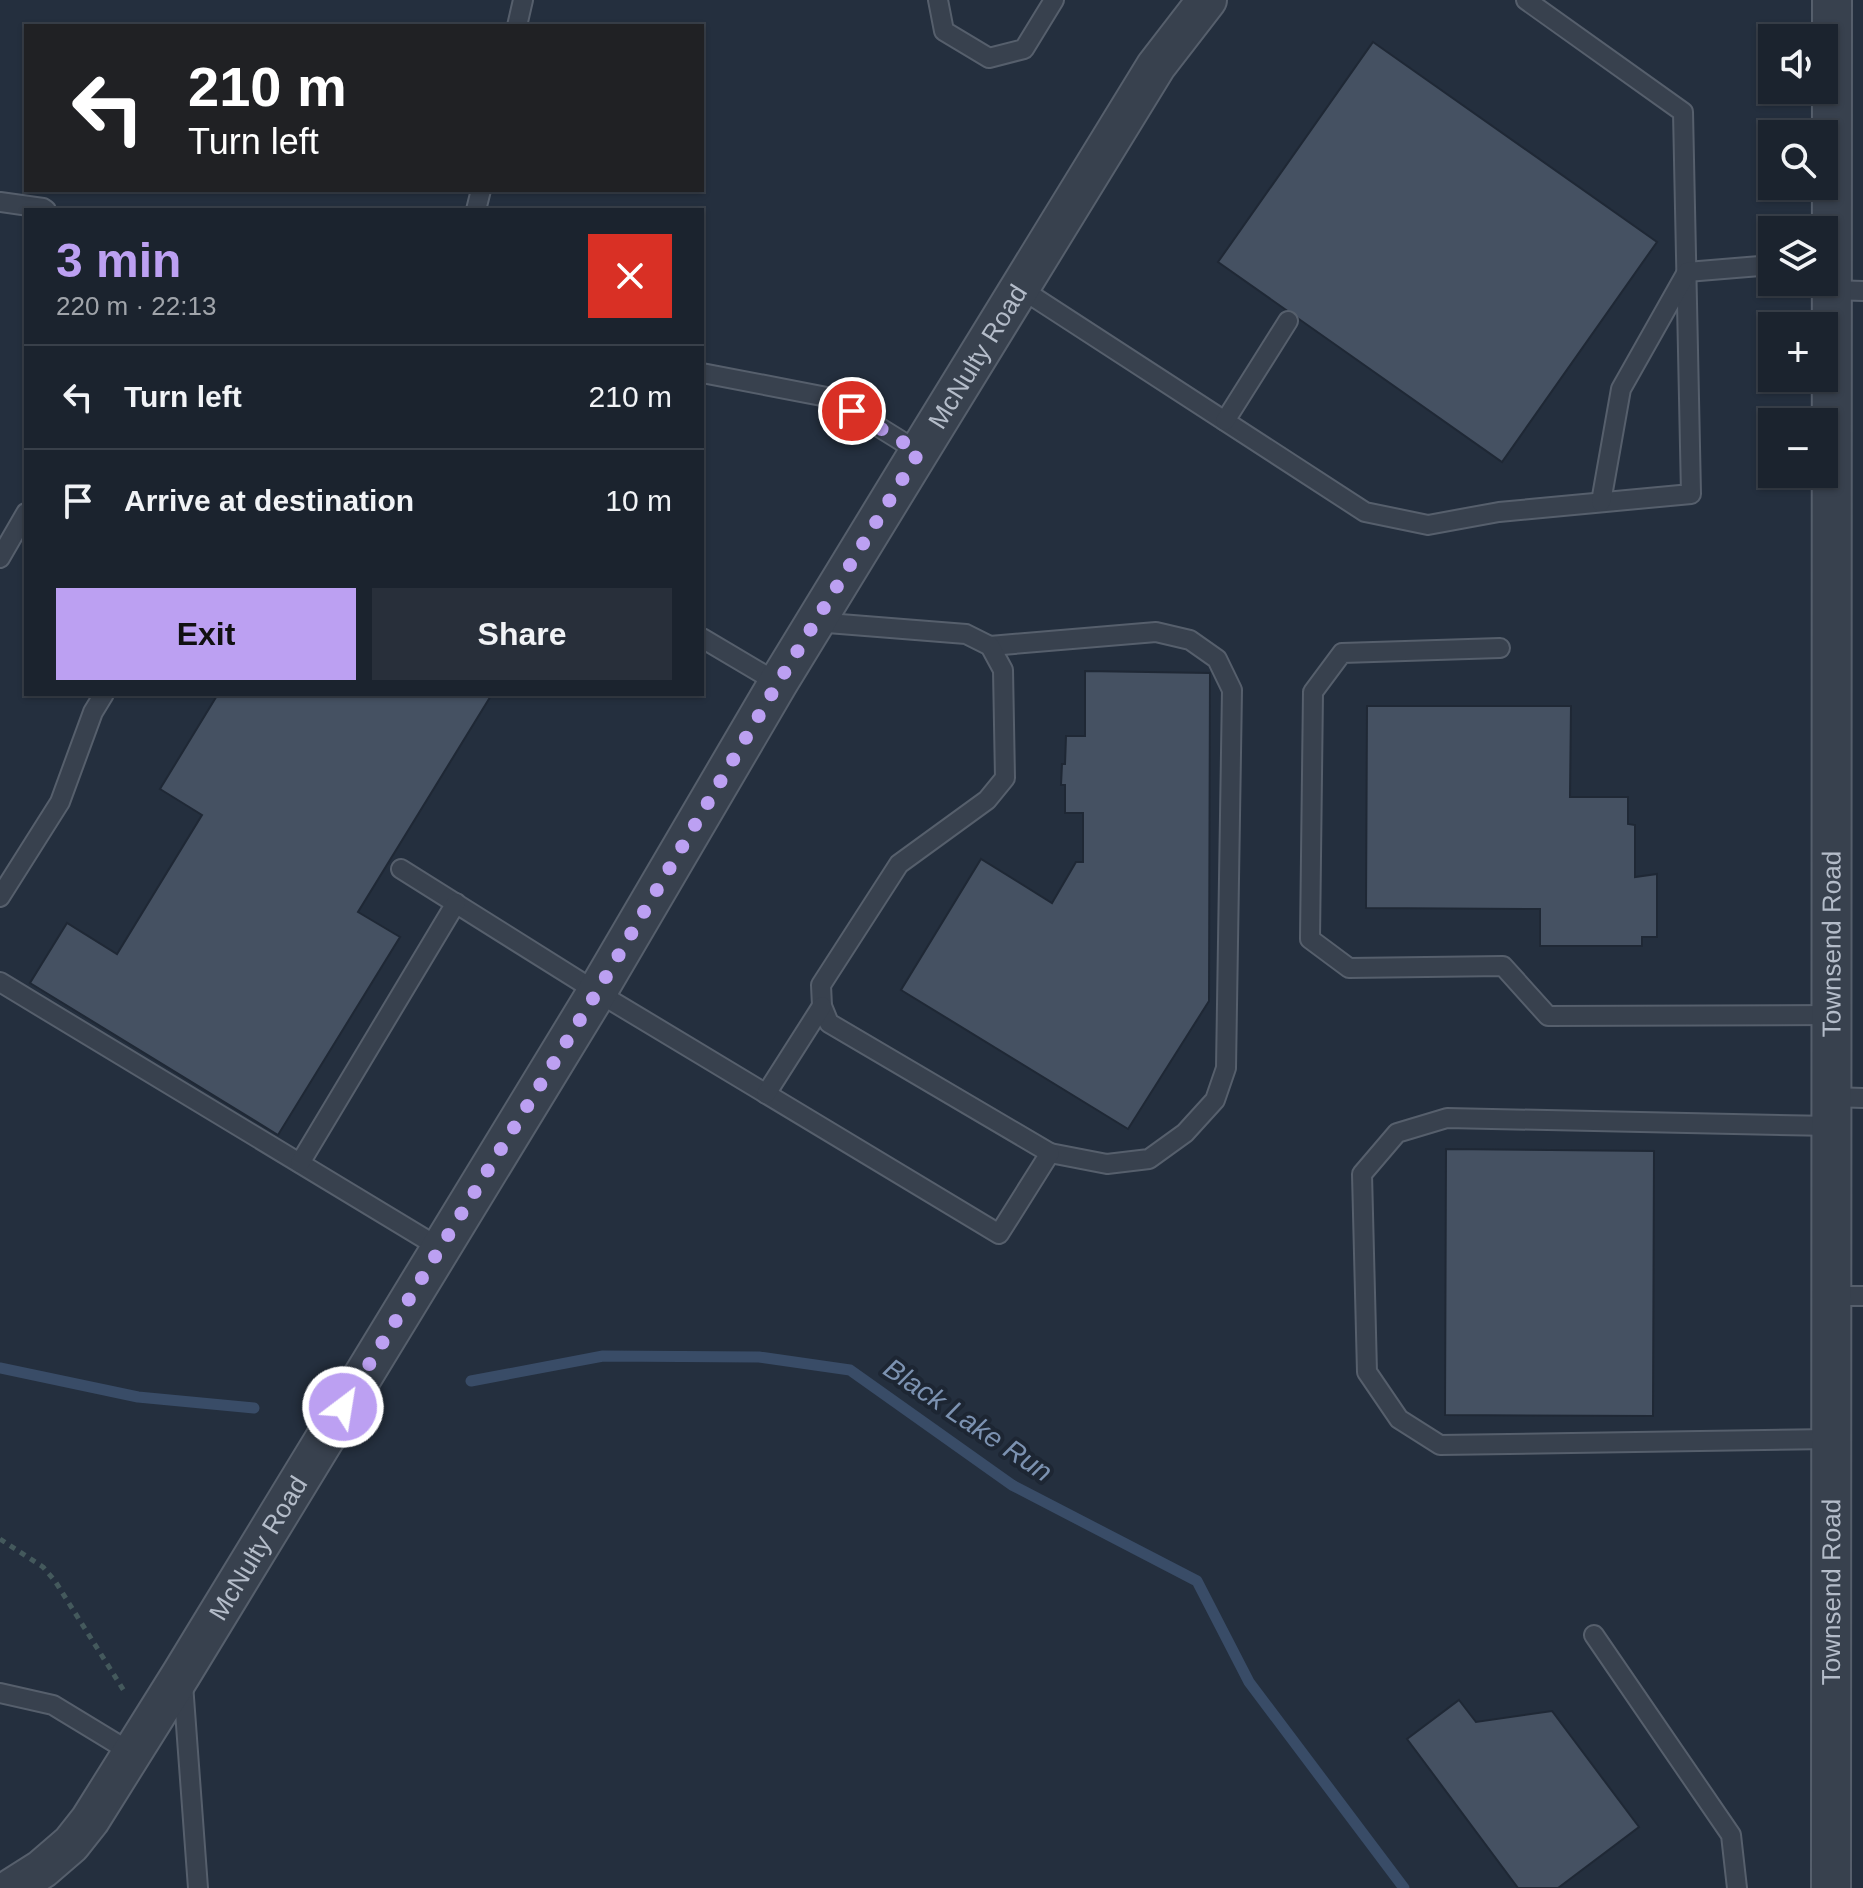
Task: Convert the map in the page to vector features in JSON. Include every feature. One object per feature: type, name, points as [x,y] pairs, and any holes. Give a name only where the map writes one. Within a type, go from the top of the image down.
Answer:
[{"type":"street","name":"McNulty Road","points":[[12,1888],[42,1869],[71,1844],[90,1820],[597,992],[778,683],[919,452],[1156,66],[1207,0]]},
{"type":"street","name":"Townsend Road","points":[[1832,0],[1837,216]]},
{"type":"street","name":"Townsend Road","points":[[1831,1888],[1831,1439],[1847,1296],[1842,1107],[1832,1015],[1838,296]]},
{"type":"lane","points":[[517,24],[523,0]]},
{"type":"lane","points":[[938,0],[944,31],[989,58],[1024,49],[1054,0]]},
{"type":"lane","points":[[1020,288],[1365,512],[1428,525],[1499,512],[1691,494],[1683,112],[1526,0]]},
{"type":"lane","points":[[0,202],[43,208]]},
{"type":"lane","points":[[1687,272],[1758,266]]},
{"type":"lane","points":[[1601,502],[1621,389],[1687,272]]},
{"type":"lane","points":[[1225,421],[1288,321]]},
{"type":"lane","points":[[704,373],[832,398],[919,452]]},
{"type":"lane","points":[[0,558],[24,516]]},
{"type":"lane","points":[[815,622],[966,634],[990,646],[1156,632],[1190,640],[1217,659],[1232,690],[1226,1068],[1215,1100],[1185,1133],[1149,1159],[1107,1164],[1050,1153],[829,1023],[822,1006],[821,985],[899,864],[987,800],[1005,778],[1003,670],[990,646]]},
{"type":"lane","points":[[704,639],[778,683]]},
{"type":"lane","points":[[1500,648],[1342,653],[1313,692],[1310,939],[1349,968],[1503,966],[1548,1016],[1832,1015]]},
{"type":"lane","points":[[0,897],[60,802],[93,712],[103,696]]},
{"type":"lane","points":[[401,869],[597,992],[999,1234],[1050,1153]]},
{"type":"lane","points":[[300,1163],[456,903]]},
{"type":"lane","points":[[0,982],[440,1248]]},
{"type":"lane","points":[[766,1094],[822,1006]]},
{"type":"lane","points":[[1831,1439],[1440,1445],[1399,1419],[1367,1372],[1362,1174],[1397,1133],[1447,1118],[1842,1107]]},
{"type":"lane","points":[[1594,1635],[1731,1835],[1737,1888]]},
{"type":"lane","points":[[182,1673],[198,1888]]},
{"type":"lane","points":[[0,1693],[53,1705],[132,1753]]},
{"type":"path","points":[[0,1539],[43,1567],[55,1581],[122,1687]]},
{"type":"building","points":[[1373,42],[1657,242],[1502,462],[1218,262]]},
{"type":"building","points":[[1085,671],[1210,673],[1209,1001],[1128,1129],[901,990],[981,859],[1052,903],[1076,862],[1083,862],[1083,813],[1065,813],[1065,785],[1061,785],[1066,736],[1085,736]]},
{"type":"building","points":[[217,696],[491,696],[358,912],[400,937],[278,1135],[30,983],[67,923],[117,954],[202,815],[160,789]]},
{"type":"building","points":[[1367,706],[1571,706],[1570,797],[1628,797],[1628,824],[1635,825],[1635,877],[1657,874],[1657,937],[1642,937],[1642,946],[1540,946],[1540,909],[1366,908]]},
{"type":"building","points":[[1446,1149],[1654,1151],[1653,1416],[1445,1415]]},
{"type":"building","points":[[1459,1700],[1476,1722],[1552,1711],[1639,1827],[1558,1888],[1518,1888],[1407,1739]]},
{"type":"waterway","name":"Black Lake Run","points":[[471,1381],[603,1356],[759,1357],[850,1370],[1012,1485],[1197,1581],[1249,1682],[1404,1888]]},
{"type":"waterway","name":"Black Lake Run","points":[[0,1368],[138,1397],[254,1408]]},
{"type":"route","points":[[343,1407],[597,992],[778,683],[919,452],[852,411]]}]
